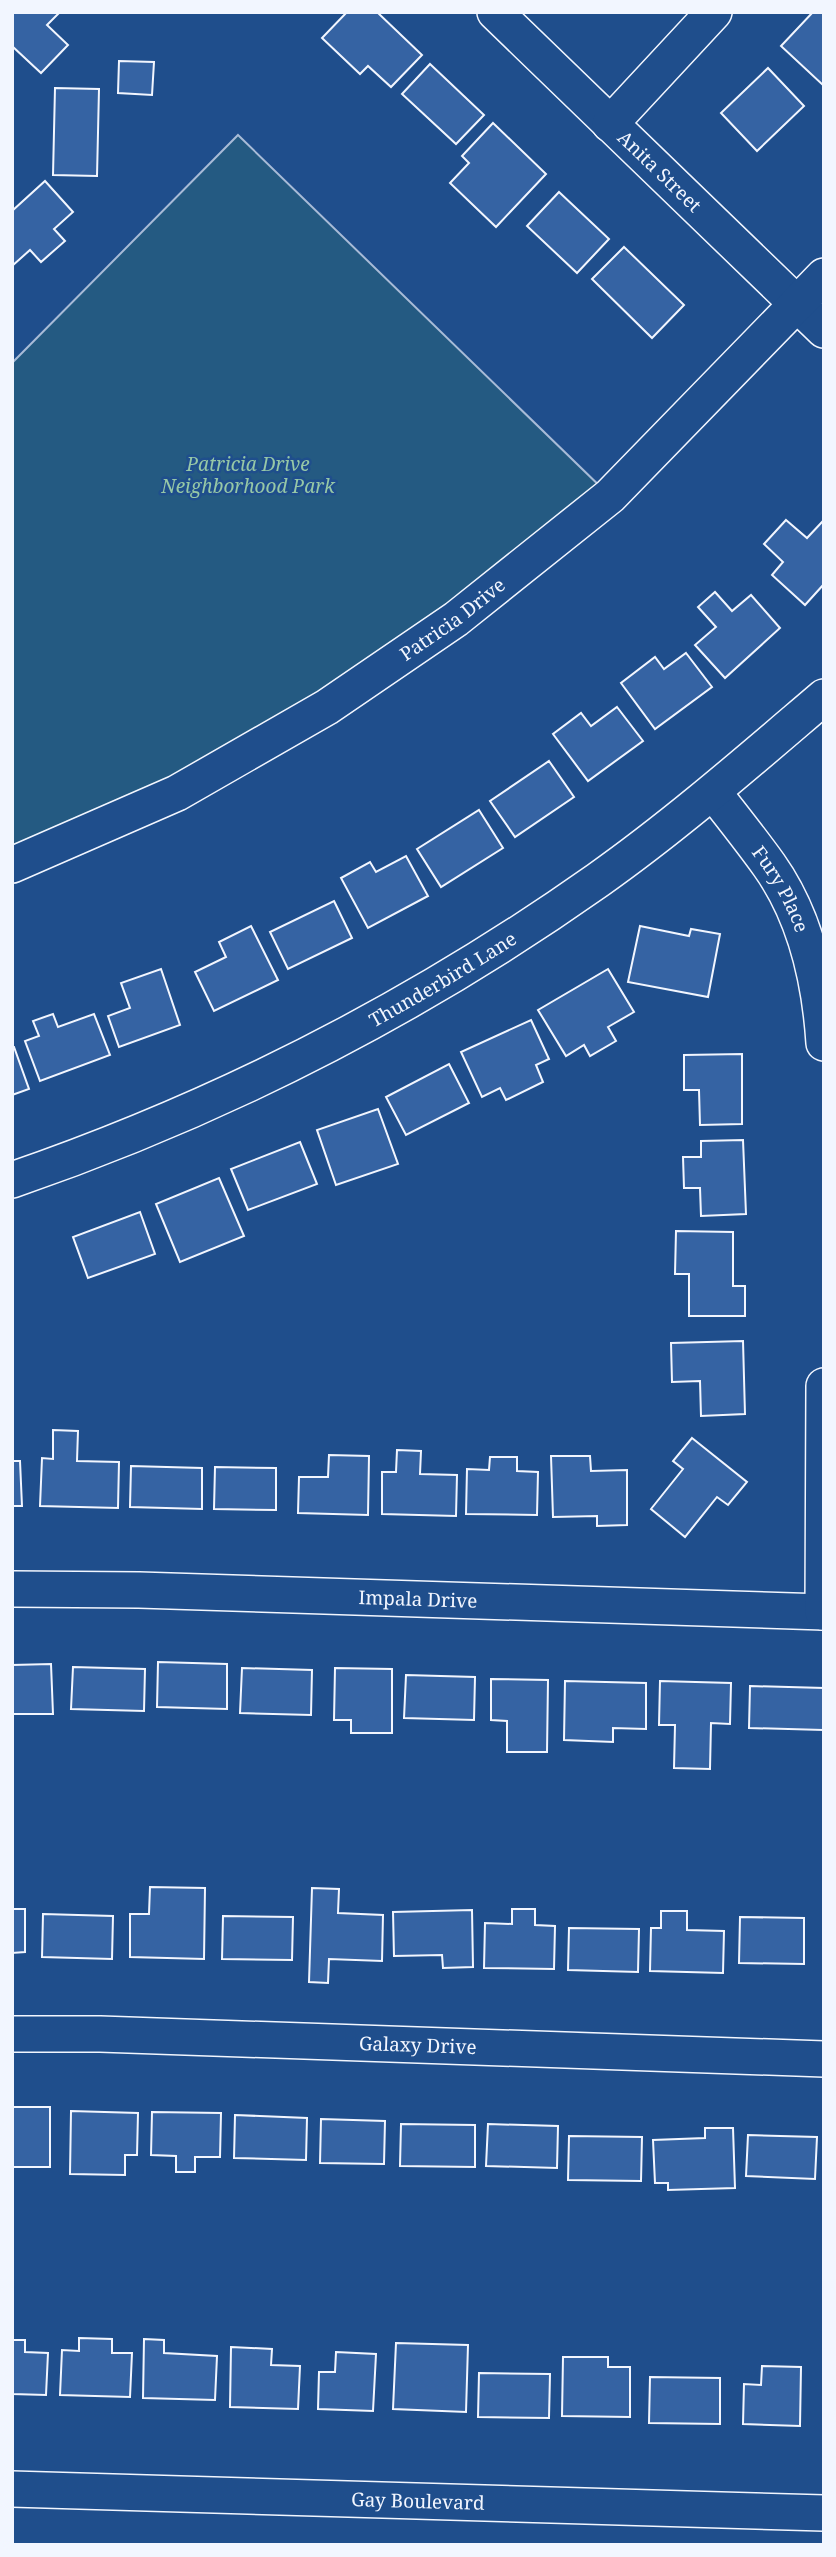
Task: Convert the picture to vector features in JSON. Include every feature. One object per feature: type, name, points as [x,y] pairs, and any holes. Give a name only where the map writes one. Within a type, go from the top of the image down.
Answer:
[{"type":"street","name":"Anita Street","points":[[495,12],[824,330]]},
{"type":"street","points":[[610,124],[714,12]]},
{"type":"street","name":"Patricia Drive","points":[[12,865],[177,793],[327,707],[412,650],[519,570],[610,496],[824,276]]},
{"type":"street","name":"Thunderbird Lane","points":[[12,1180],[151,1127],[263,1077],[428,991],[513,938],[600,878],[713,792],[824,697]]},
{"type":"street","name":"Fury Place","points":[[713,792],[770,866],[798,919],[807,943],[818,990],[824,1044]]},
{"type":"street","points":[[824,1386],[824,1612]]},
{"type":"street","name":"Impala Drive","points":[[12,1588],[824,1612]]},
{"type":"street","name":"Galaxy Drive","points":[[12,2034],[114,2035],[824,2059]]},
{"type":"street","name":"Gay Boulevard","points":[[12,2488],[824,2513]]},
{"type":"green space","name":"Patricia Drive Neighborhood Park","points":[[238,135],[610,496],[390,666],[12,859],[12,363]]},
{"type":"building","points":[[12,12],[60,12],[47,25],[68,45],[41,73],[12,46]]},
{"type":"building","points":[[347,12],[377,12],[422,55],[391,87],[368,66],[360,74],[322,38]]},
{"type":"building","points":[[813,12],[824,12],[824,86],[781,46]]},
{"type":"building","points":[[119,61],[154,62],[152,95],[118,93]]},
{"type":"building","points":[[430,64],[484,115],[456,144],[402,94]]},
{"type":"building","points":[[768,68],[804,106],[757,151],[721,113]]},
{"type":"building","points":[[55,88],[99,89],[97,176],[53,175]]},
{"type":"building","points":[[493,123],[546,174],[496,227],[450,183],[469,163],[462,156]]},
{"type":"building","points":[[45,181],[73,212],[54,229],[65,241],[41,262],[30,250],[12,266],[12,211]]},
{"type":"building","points":[[559,192],[609,239],[577,273],[527,226]]},
{"type":"building","points":[[624,247],[684,305],[652,338],[592,279]]},
{"type":"building","points":[[786,520],[807,538],[822,522],[824,524],[824,584],[805,605],[772,575],[783,562],[764,544]]},
{"type":"building","points":[[715,592],[732,611],[751,595],[780,628],[725,678],[695,645],[716,627],[698,607]]},
{"type":"building","points":[[686,653],[712,687],[655,729],[621,683],[655,657],[664,669]]},
{"type":"building","points":[[617,707],[643,741],[588,781],[553,734],[581,713],[591,726]]},
{"type":"building","points":[[549,761],[574,797],[515,837],[490,801]]},
{"type":"building","points":[[479,810],[503,848],[441,887],[417,849]]},
{"type":"building","points":[[406,856],[428,896],[368,928],[341,878],[370,862],[376,872]]},
{"type":"building","points":[[334,901],[352,938],[288,969],[270,932]]},
{"type":"building","points":[[251,926],[278,980],[214,1011],[195,972],[226,957],[219,942]]},
{"type":"building","points":[[640,926],[689,936],[691,929],[720,934],[708,997],[628,982]]},
{"type":"building","points":[[161,969],[180,1025],[119,1047],[108,1016],[130,1008],[121,983]]},
{"type":"building","points":[[608,969],[634,1012],[608,1027],[616,1041],[590,1056],[584,1045],[566,1056],[538,1010]]},
{"type":"building","points":[[53,1014],[58,1027],[94,1014],[110,1055],[40,1081],[25,1041],[39,1036],[33,1021]]},
{"type":"building","points":[[531,1020],[549,1059],[536,1065],[543,1082],[506,1100],[500,1088],[482,1097],[461,1052]]},
{"type":"building","points":[[12,1047],[29,1089],[12,1095]]},
{"type":"building","points":[[742,1054],[742,1124],[700,1125],[699,1090],[684,1090],[684,1055]]},
{"type":"building","points":[[449,1064],[469,1103],[406,1135],[386,1097]]},
{"type":"building","points":[[378,1109],[398,1164],[336,1185],[317,1130]]},
{"type":"building","points":[[743,1140],[746,1214],[701,1216],[700,1188],[684,1188],[683,1157],[701,1157],[701,1141]]},
{"type":"building","points":[[300,1142],[317,1184],[248,1210],[231,1169]]},
{"type":"building","points":[[219,1178],[244,1236],[180,1262],[156,1204]]},
{"type":"building","points":[[140,1212],[155,1254],[88,1278],[73,1237]]},
{"type":"building","points":[[676,1231],[733,1232],[733,1286],[745,1286],[745,1316],[689,1316],[689,1274],[675,1274]]},
{"type":"building","points":[[743,1341],[745,1414],[701,1416],[700,1381],[672,1382],[671,1343]]},
{"type":"building","points":[[53,1430],[78,1431],[77,1461],[119,1462],[118,1508],[40,1506],[42,1458],[53,1459]]},
{"type":"building","points":[[692,1438],[747,1482],[728,1505],[717,1497],[685,1537],[651,1509],[683,1469],[673,1461]]},
{"type":"building","points":[[397,1450],[421,1451],[420,1474],[457,1475],[456,1516],[382,1514],[382,1472],[396,1472]]},
{"type":"building","points":[[329,1455],[369,1456],[368,1515],[298,1513],[299,1477],[328,1477]]},
{"type":"building","points":[[551,1456],[590,1456],[591,1471],[627,1470],[627,1525],[597,1526],[597,1516],[553,1517]]},
{"type":"building","points":[[490,1457],[517,1457],[517,1471],[538,1472],[537,1515],[466,1514],[467,1469],[489,1470]]},
{"type":"building","points":[[12,1461],[20,1461],[22,1506],[12,1506]]},
{"type":"building","points":[[131,1466],[202,1468],[202,1509],[130,1507]]},
{"type":"building","points":[[215,1467],[276,1468],[276,1510],[214,1509]]},
{"type":"building","points":[[158,1662],[227,1664],[227,1709],[157,1707]]},
{"type":"building","points":[[51,1664],[53,1714],[12,1714],[12,1665]]},
{"type":"building","points":[[73,1667],[145,1669],[144,1711],[71,1709]]},
{"type":"building","points":[[242,1668],[312,1670],[311,1715],[240,1713]]},
{"type":"building","points":[[335,1668],[392,1669],[392,1733],[351,1733],[351,1720],[334,1720]]},
{"type":"building","points":[[406,1675],[475,1677],[474,1720],[404,1718]]},
{"type":"building","points":[[491,1679],[548,1680],[547,1752],[507,1752],[507,1721],[491,1720]]},
{"type":"building","points":[[565,1681],[646,1683],[646,1729],[613,1728],[613,1742],[564,1740]]},
{"type":"building","points":[[660,1681],[731,1683],[730,1724],[711,1723],[710,1769],[674,1768],[675,1725],[659,1725]]},
{"type":"building","points":[[750,1686],[824,1688],[823,1730],[749,1728]]},
{"type":"building","points":[[150,1887],[205,1888],[204,1959],[130,1957],[130,1914],[149,1914]]},
{"type":"building","points":[[312,1888],[339,1889],[338,1913],[383,1915],[382,1961],[329,1959],[328,1983],[309,1982]]},
{"type":"building","points":[[12,1909],[25,1909],[25,1952],[12,1953]]},
{"type":"building","points":[[512,1909],[535,1909],[535,1925],[555,1926],[554,1969],[484,1968],[485,1923],[512,1924]]},
{"type":"building","points":[[472,1910],[473,1967],[443,1968],[442,1955],[394,1956],[393,1912]]},
{"type":"building","points":[[661,1911],[687,1911],[687,1930],[724,1931],[723,1973],[650,1971],[651,1928],[661,1928]]},
{"type":"building","points":[[43,1914],[113,1916],[112,1959],[42,1957]]},
{"type":"building","points":[[223,1916],[293,1917],[292,1960],[222,1959]]},
{"type":"building","points":[[740,1917],[804,1918],[804,1964],[739,1963]]},
{"type":"building","points":[[569,1928],[639,1929],[638,1972],[568,1970]]},
{"type":"building","points":[[12,2107],[50,2107],[50,2167],[12,2167]]},
{"type":"building","points":[[71,2111],[138,2113],[137,2155],[125,2155],[125,2175],[70,2174]]},
{"type":"building","points":[[152,2112],[221,2113],[220,2157],[195,2157],[195,2172],[176,2172],[176,2156],[151,2155]]},
{"type":"building","points":[[235,2115],[307,2118],[306,2160],[234,2158]]},
{"type":"building","points":[[321,2119],[385,2121],[384,2164],[320,2163]]},
{"type":"building","points":[[401,2124],[475,2125],[475,2167],[400,2166]]},
{"type":"building","points":[[488,2124],[558,2126],[557,2168],[486,2166]]},
{"type":"building","points":[[705,2128],[733,2128],[735,2188],[668,2190],[668,2183],[655,2183],[653,2140],[705,2138]]},
{"type":"building","points":[[748,2135],[817,2137],[815,2179],[746,2176]]},
{"type":"building","points":[[569,2136],[642,2137],[641,2181],[568,2180]]},
{"type":"building","points":[[79,2338],[112,2339],[112,2353],[132,2353],[130,2397],[60,2395],[62,2350],[79,2351]]},
{"type":"building","points":[[144,2339],[164,2340],[164,2353],[217,2356],[215,2400],[143,2398]]},
{"type":"building","points":[[12,2340],[25,2340],[25,2352],[48,2353],[46,2395],[12,2394]]},
{"type":"building","points":[[396,2343],[468,2345],[466,2412],[393,2409]]},
{"type":"building","points":[[231,2347],[272,2349],[271,2365],[300,2366],[298,2409],[230,2407]]},
{"type":"building","points":[[336,2352],[376,2354],[373,2411],[318,2409],[319,2372],[335,2372]]},
{"type":"building","points":[[563,2357],[608,2357],[608,2367],[630,2367],[630,2417],[562,2416]]},
{"type":"building","points":[[762,2366],[801,2367],[800,2426],[743,2424],[744,2384],[761,2385]]},
{"type":"building","points":[[479,2373],[550,2374],[549,2418],[478,2417]]},
{"type":"building","points":[[650,2377],[720,2378],[720,2424],[649,2423]]}]
